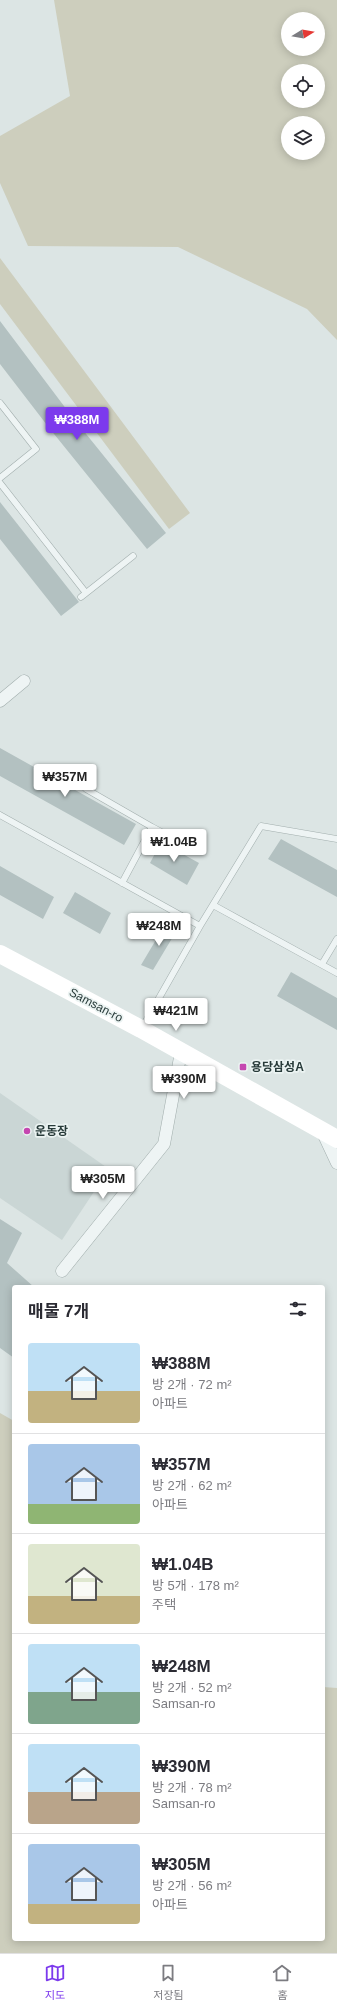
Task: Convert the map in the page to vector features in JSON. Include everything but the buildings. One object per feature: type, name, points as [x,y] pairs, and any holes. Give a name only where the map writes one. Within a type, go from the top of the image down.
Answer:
[{"type":"main road","name":"Samsan-ro","points":[[0,954],[141,1029],[329,1135]]},
{"type":"street","points":[[0,700],[24,681]]},
{"type":"street","points":[[62,1271],[164,1144],[181,1052]]},
{"type":"street","points":[[329,1135],[337,1163]]},
{"type":"lane","points":[[0,403],[36,449],[0,478]]},
{"type":"lane","points":[[0,483],[86,593]]},
{"type":"lane","points":[[81,597],[133,556]]},
{"type":"lane","points":[[86,789],[189,847]]},
{"type":"lane","points":[[0,816],[200,926]]},
{"type":"lane","points":[[141,1029],[200,926],[261,826],[337,839]]},
{"type":"lane","points":[[122,883],[152,827]]},
{"type":"lane","points":[[213,905],[337,972]]},
{"type":"lane","points":[[322,964],[337,939]]},
{"type":"shaded area","name":"운동장","points":[[0,1093],[109,1169],[62,1240],[0,1198]]},
{"type":"green space","points":[[54,0],[337,0],[337,340],[307,309],[178,247],[28,246],[0,183],[0,136],[70,96]]},
{"type":"green space","points":[[0,258],[190,513],[169,529],[0,304]]},
{"type":"green space","points":[[0,1413],[12,1420],[12,1941],[325,1941],[325,1687],[337,1688],[337,1953],[0,1953]]},
{"type":"place","name":"용당삼성A","points":[[243,1067]]},
{"type":"place","name":"운동장","points":[[27,1131]]}]
